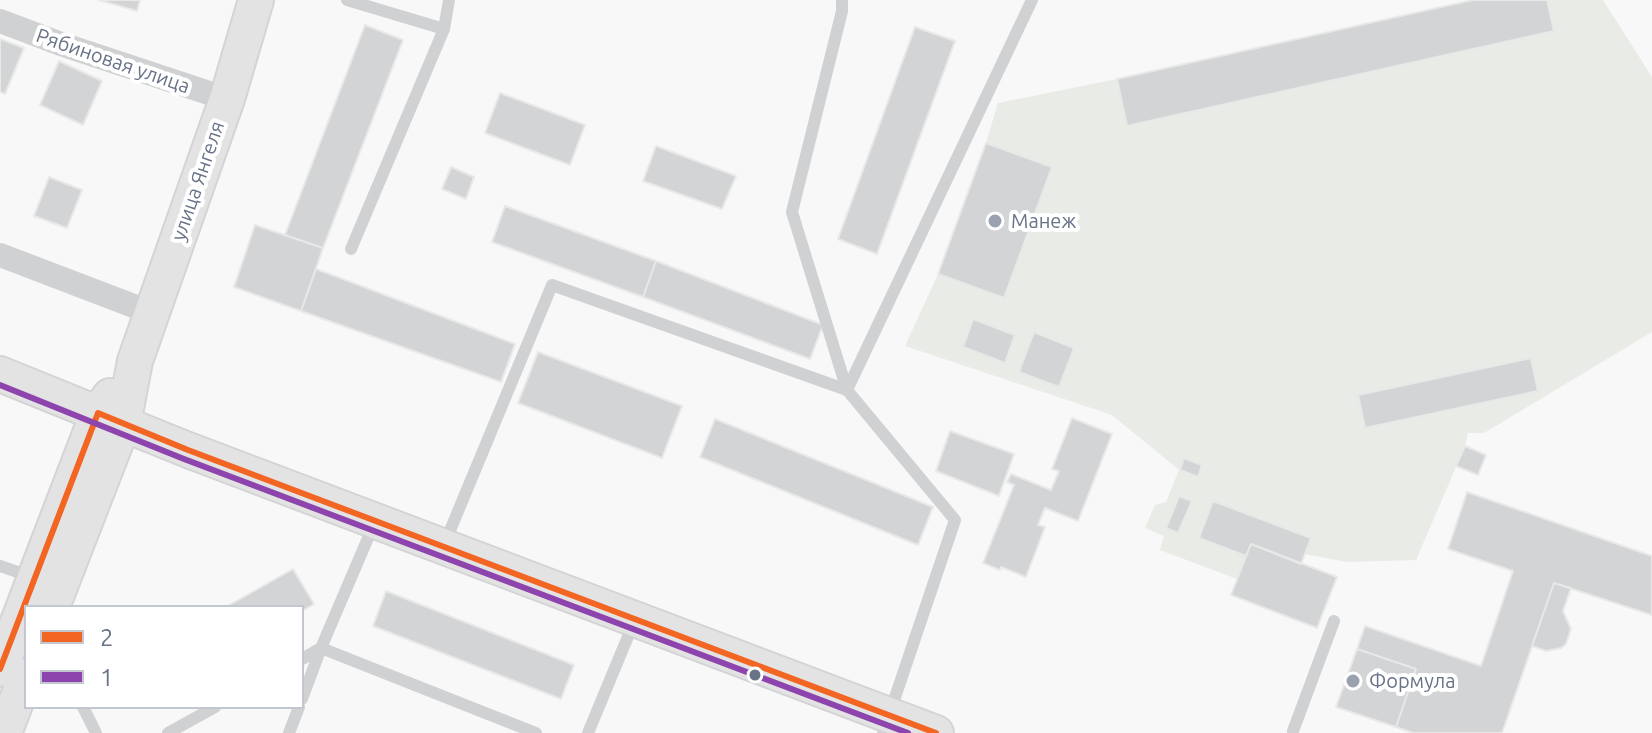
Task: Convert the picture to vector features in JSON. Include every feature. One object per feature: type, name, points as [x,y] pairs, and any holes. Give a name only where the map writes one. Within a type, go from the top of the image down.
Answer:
[{"type":"main road","name":"улица Янгеля","points":[[44,593],[135,361],[227,99],[256,0]]},
{"type":"main road","points":[[0,374],[636,619],[887,724],[936,733]]},
{"type":"main road","name":"улица Янгеля","points":[[0,669],[24,628]]},
{"type":"main road","points":[[4,733],[24,681]]},
{"type":"street","name":"Рябиновая улица","points":[[0,21],[227,99]]},
{"type":"street","points":[[0,255],[152,313]]},
{"type":"lane","points":[[347,0],[444,29]]},
{"type":"lane","points":[[351,249],[444,29],[449,0]]},
{"type":"lane","points":[[842,0],[842,11],[792,212],[847,390],[955,520],[887,724]]},
{"type":"lane","points":[[847,390],[1032,0]]},
{"type":"lane","points":[[444,546],[552,285],[847,390]]},
{"type":"lane","points":[[304,694],[375,521]]},
{"type":"lane","points":[[0,566],[44,593]]},
{"type":"lane","points":[[588,733],[636,619]]},
{"type":"lane","points":[[1294,732],[1334,621]]},
{"type":"lane","points":[[304,658],[321,648]]},
{"type":"lane","points":[[321,648],[536,733]]},
{"type":"lane","points":[[84,709],[96,733]]},
{"type":"lane","points":[[168,733],[211,709]]},
{"type":"lane","points":[[289,733],[298,709]]},
{"type":"shaded area","points":[[1473,0],[1603,0],[1652,77],[1652,332],[1484,433],[1468,433],[1416,560],[1347,562],[1251,544],[1237,579],[1160,550],[1164,536],[1145,528],[1155,505],[1166,502],[1179,470],[1112,415],[905,346],[938,274],[998,103]]},
{"type":"building","points":[[99,0],[140,0],[137,11]]},
{"type":"building","points":[[1473,0],[1547,0],[1554,31],[1127,126],[1117,79]]},
{"type":"building","points":[[365,25],[403,40],[323,248],[285,235]]},
{"type":"building","points":[[915,27],[955,41],[877,254],[838,239]]},
{"type":"building","points":[[0,39],[24,48],[5,94],[0,92]]},
{"type":"building","points":[[59,61],[102,81],[83,125],[40,105]]},
{"type":"building","points":[[500,93],[585,125],[570,165],[485,133]]},
{"type":"building","name":"Манеж","points":[[986,143],[1052,167],[1004,298],[938,274]]},
{"type":"building","points":[[656,146],[736,176],[722,209],[643,181]]},
{"type":"building","points":[[451,167],[474,177],[466,199],[442,189]]},
{"type":"building","points":[[49,177],[82,190],[67,228],[34,216]]},
{"type":"building","points":[[505,206],[656,261],[643,297],[492,242]]},
{"type":"building","points":[[255,225],[323,248],[301,311],[234,287]]},
{"type":"building","points":[[656,261],[823,325],[810,359],[643,297]]},
{"type":"building","points":[[316,269],[515,344],[501,382],[301,311]]},
{"type":"building","points":[[973,319],[1015,335],[1005,363],[963,347]]},
{"type":"building","points":[[1034,332],[1074,348],[1059,387],[1019,372]]},
{"type":"building","points":[[538,352],[682,406],[662,458],[518,403]]},
{"type":"building","points":[[1531,358],[1538,391],[1365,428],[1358,395]]},
{"type":"building","points":[[1072,418],[1112,434],[1078,521],[1045,508],[1038,525],[1045,527],[1026,577],[983,563],[1014,485],[1007,482],[1011,474],[1051,490],[1059,471],[1052,469]]},
{"type":"building","points":[[715,419],[933,507],[918,545],[700,457]]},
{"type":"building","points":[[950,431],[1014,454],[999,496],[936,471]]},
{"type":"building","points":[[1465,446],[1486,455],[1478,475],[1456,466]]},
{"type":"building","points":[[1184,458],[1202,465],[1198,477],[1180,470]]},
{"type":"building","points":[[1467,492],[1652,556],[1652,615],[1554,583],[1502,733],[1413,733],[1396,727],[1416,669],[1357,649],[1365,626],[1481,666],[1513,571],[1448,549]]},
{"type":"building","points":[[1179,496],[1192,501],[1178,533],[1166,528]]},
{"type":"building","points":[[1213,501],[1311,538],[1301,564],[1251,544],[1246,556],[1199,538]]},
{"type":"building","points":[[1251,544],[1337,577],[1317,628],[1231,595]]},
{"type":"building","points":[[293,569],[314,604],[304,610],[304,605],[230,605]]},
{"type":"building","points":[[1554,583],[1571,588],[1563,611],[1571,629],[1566,644],[1546,651],[1532,646]]},
{"type":"building","points":[[386,591],[574,665],[561,699],[373,626]]},
{"type":"building","points":[[1357,649],[1416,669],[1396,727],[1336,707]]},
{"type":"transit line","name":"1","points":[[0,385],[184,459],[908,733]]},
{"type":"transit line","name":"2","points":[[24,605],[98,413],[188,450],[936,733]]},
{"type":"transit line","name":"2","points":[[0,669],[24,606]]},
{"type":"place","name":"Манеж","points":[[995,221]]},
{"type":"place","name":"Формула","points":[[1353,681]]}]
